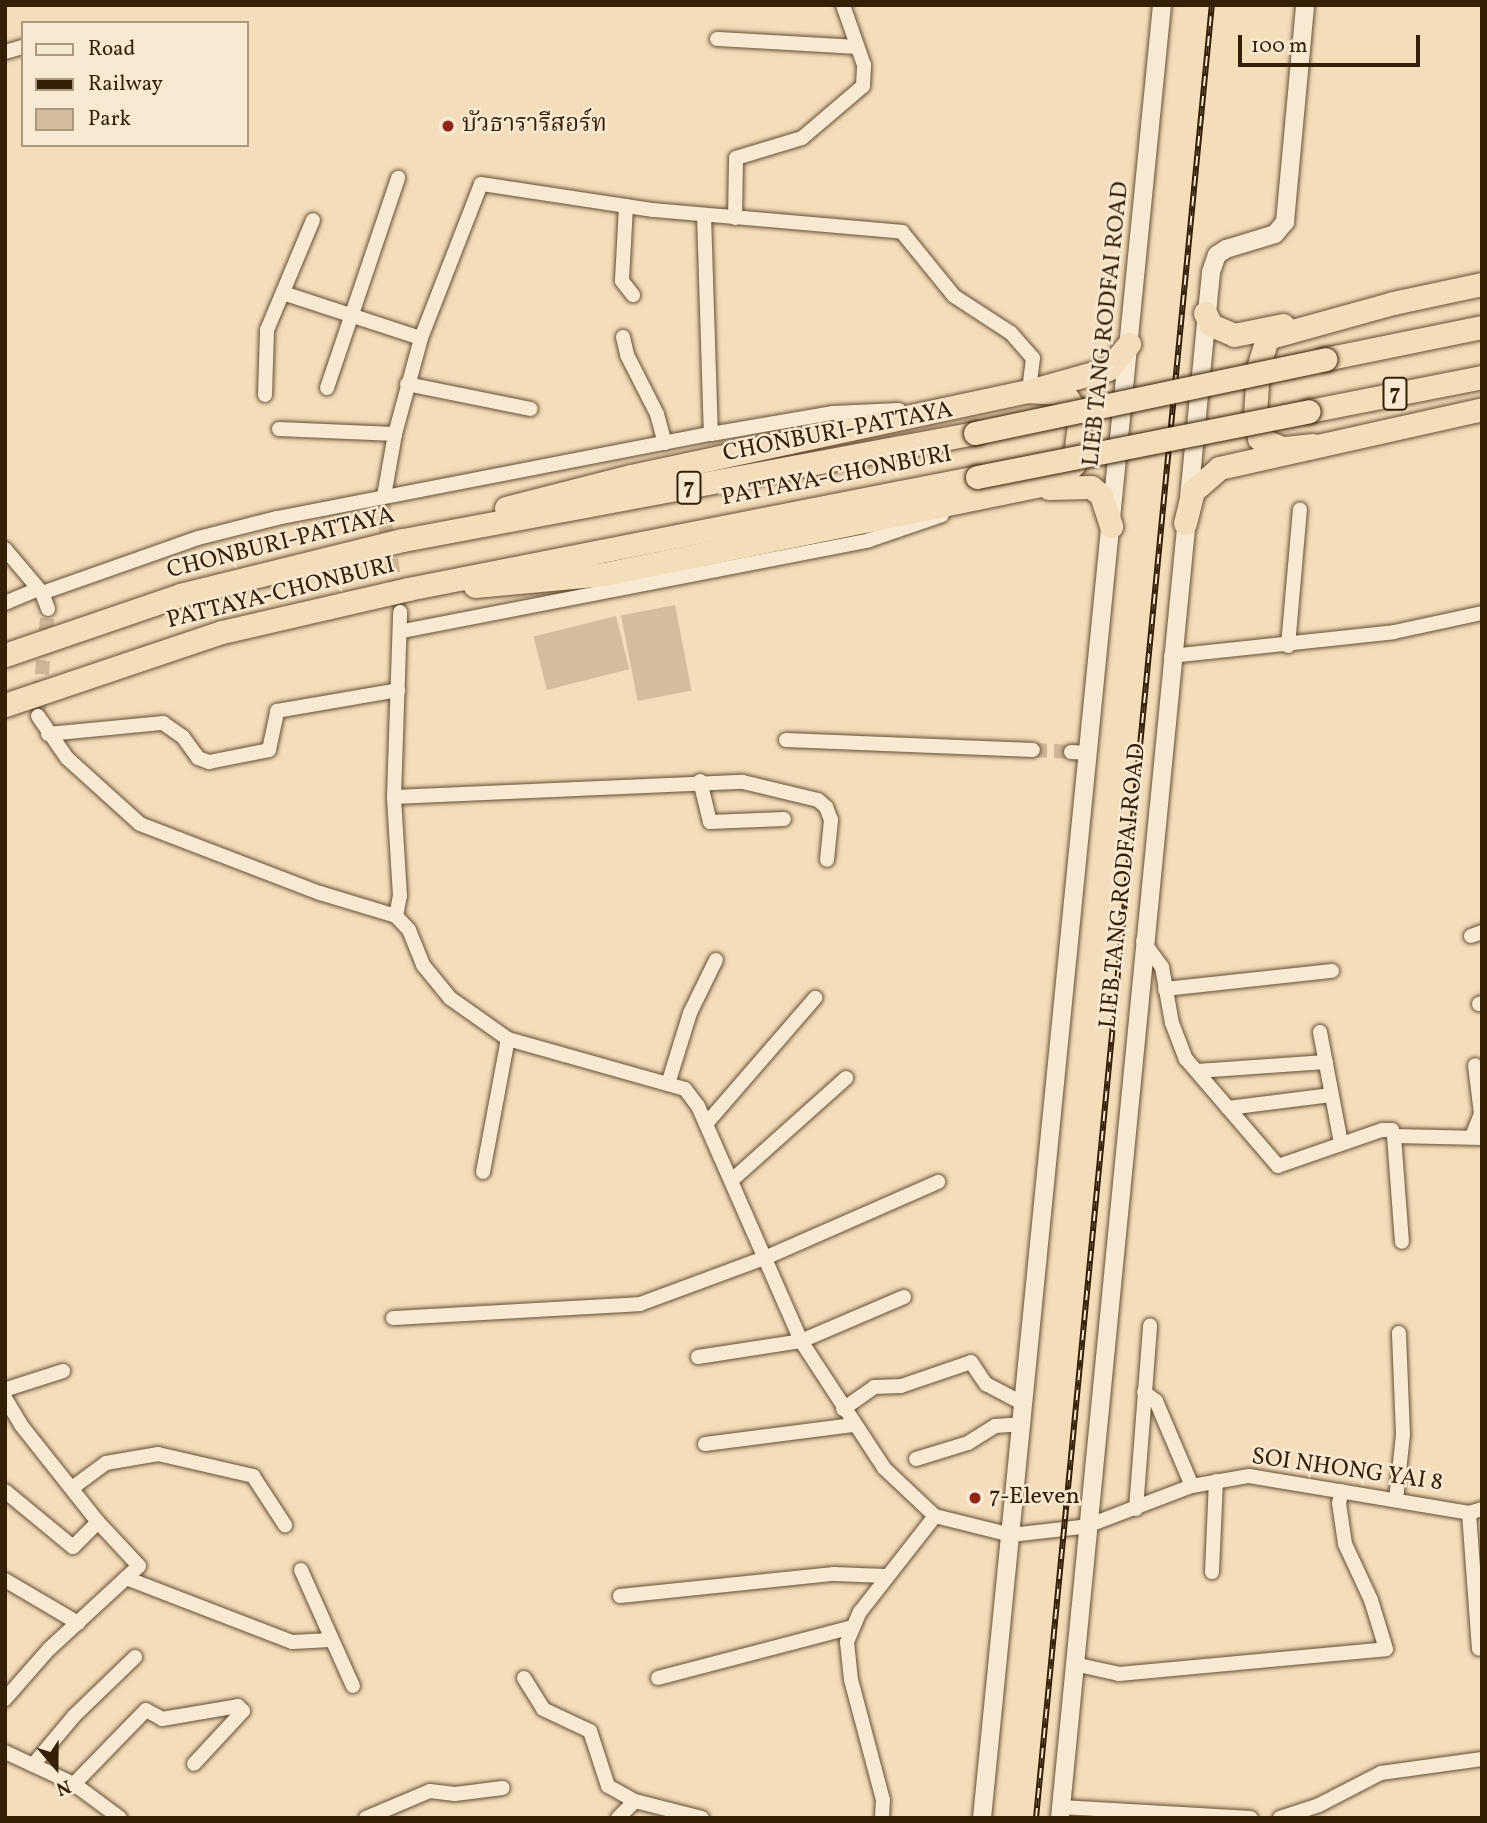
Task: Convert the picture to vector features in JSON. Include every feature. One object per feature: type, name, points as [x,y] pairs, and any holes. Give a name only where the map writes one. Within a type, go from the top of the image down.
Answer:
[{"type":"highway","points":[[1205,313],[1211,325],[1234,335],[1482,284]]},
{"type":"highway","points":[[1313,445],[1272,446],[1259,438],[1255,415],[1258,368],[1267,338],[1393,303]]},
{"type":"highway","name":"CHONBURI-PATTAYA","points":[[5,655],[180,595],[403,540],[975,433],[1482,327]]},
{"type":"highway","points":[[403,540],[571,490],[1029,391],[1108,369],[1129,344]]},
{"type":"highway","name":"PATTAYA-CHONBURI","points":[[5,705],[222,632],[408,589],[1482,377]]},
{"type":"highway","points":[[408,589],[513,585],[604,574],[1035,489],[1056,482],[1071,472],[1079,426],[1075,409],[1064,393],[1029,391]]},
{"type":"highway","points":[[1185,523],[1193,491],[1213,470],[1313,445],[1482,409]]},
{"type":"highway","points":[[1035,489],[1091,487],[1101,495],[1111,526]]},
{"type":"street","points":[[735,218],[733,161],[743,154],[802,138],[863,86],[863,65],[843,5]]},
{"type":"street","name":"LIEB TANG RODFAI ROAD","points":[[982,1818],[1024,1404],[1080,752],[1111,526],[1162,5]]},
{"type":"street","name":"LIEB TANG RODFAI ROAD","points":[[1060,1812],[1205,313],[1217,255],[1275,234],[1285,222],[1305,5]]},
{"type":"street","points":[[717,40],[855,47]]},
{"type":"street","points":[[327,388],[398,178]]},
{"type":"street","points":[[384,496],[395,434],[421,338],[481,184],[704,215],[902,232],[954,296],[1011,334],[1033,358],[1029,391]]},
{"type":"street","points":[[626,206],[622,281],[633,295]]},
{"type":"street","points":[[704,215],[711,434]]},
{"type":"street","points":[[265,395],[267,330],[313,220]]},
{"type":"street","points":[[283,293],[350,318],[421,338]]},
{"type":"street","points":[[623,337],[627,355],[657,414],[666,443]]},
{"type":"street","points":[[407,384],[531,410]]},
{"type":"street","points":[[5,603],[198,538],[384,496],[834,413],[957,407]]},
{"type":"street","points":[[279,429],[395,434]]},
{"type":"street","points":[[403,631],[869,540],[993,497]]},
{"type":"street","points":[[1288,646],[1300,510]]},
{"type":"street","points":[[5,549],[40,591],[48,610]]},
{"type":"street","points":[[396,916],[400,896],[394,797],[403,631],[400,612]]},
{"type":"street","points":[[1171,656],[1288,646],[1400,631],[1482,613]]},
{"type":"street","points":[[48,734],[163,723],[183,737],[198,758],[209,762],[269,750],[277,711],[398,690]]},
{"type":"street","points":[[38,716],[67,758],[140,824],[320,893],[396,916],[409,930],[423,965],[450,998],[508,1039],[685,1089],[706,1124],[732,1180],[801,1341],[853,1425],[892,1478],[935,1516],[1011,1535]]},
{"type":"street","points":[[786,740],[1033,750]]},
{"type":"street","points":[[394,797],[700,781],[743,782],[818,800],[831,820],[827,860]]},
{"type":"street","points":[[700,781],[710,822],[784,819]]},
{"type":"street","points":[[1143,941],[1162,967],[1178,1044],[1197,1071],[1278,1166],[1382,1130],[1392,1130],[1402,1242]]},
{"type":"street","points":[[668,1084],[690,1013],[716,960]]},
{"type":"street","points":[[1165,989],[1332,971]]},
{"type":"street","points":[[706,1124],[815,998]]},
{"type":"street","points":[[1320,1032],[1341,1143]]},
{"type":"street","points":[[483,1172],[508,1039]]},
{"type":"street","points":[[1197,1071],[1326,1062]]},
{"type":"street","points":[[1394,1136],[1477,1137],[1481,1114],[1475,1065]]},
{"type":"street","points":[[732,1180],[846,1078]]},
{"type":"street","points":[[1228,1108],[1331,1096]]},
{"type":"street","points":[[393,1318],[640,1304],[767,1257],[938,1182]]},
{"type":"street","points":[[698,1357],[801,1341],[904,1297]]},
{"type":"street","points":[[1136,1509],[1150,1326]]},
{"type":"street","points":[[1395,1500],[1403,1434],[1399,1333]]},
{"type":"street","points":[[843,1409],[874,1387],[901,1386],[971,1362],[986,1384],[1024,1404]]},
{"type":"street","points":[[5,1699],[78,1623],[139,1566],[98,1522],[5,1396],[7,1389],[63,1371]]},
{"type":"street","points":[[1144,1392],[1156,1401],[1192,1486]]},
{"type":"street","points":[[916,1459],[968,1443],[995,1426],[1021,1424]]},
{"type":"street","points":[[705,1444],[853,1425]]},
{"type":"street","points":[[72,1489],[106,1463],[158,1454],[253,1476],[285,1525]]},
{"type":"street","name":"SOI NHONG YAI 8","points":[[1011,1535],[1087,1526],[1192,1486],[1248,1476],[1475,1511]]},
{"type":"street","points":[[1212,1572],[1216,1481]]},
{"type":"street","points":[[5,1491],[73,1547],[98,1522]]},
{"type":"street","points":[[1074,1664],[1119,1674],[1386,1649],[1371,1601],[1345,1544],[1339,1503],[1342,1491]]},
{"type":"street","points":[[1475,1511],[1479,1649]]},
{"type":"street","points":[[882,1818],[883,1800],[851,1680],[846,1642],[886,1576],[935,1516]]},
{"type":"street","points":[[301,1570],[353,1686]]},
{"type":"street","points":[[620,1596],[834,1574],[886,1576]]},
{"type":"street","points":[[126,1578],[292,1642],[331,1640]]},
{"type":"street","points":[[5,1580],[78,1623]]},
{"type":"street","points":[[658,1678],[853,1628]]},
{"type":"street","points":[[33,1765],[74,1716],[135,1657]]},
{"type":"street","points":[[524,1678],[542,1709],[590,1731],[608,1786],[635,1801],[702,1818]]},
{"type":"street","points":[[74,1784],[146,1710],[162,1719],[238,1706],[243,1711],[194,1764]]},
{"type":"street","points":[[5,1752],[74,1784],[120,1818]]},
{"type":"street","points":[[1280,1818],[1319,1805],[1381,1773],[1482,1759]]},
{"type":"street","points":[[366,1818],[430,1791],[455,1794],[503,1788]]},
{"type":"street","points":[[618,1818],[635,1801]]},
{"type":"street","points":[[1060,1812],[1251,1818]]},
{"type":"green space","points":[[675,605],[692,690],[638,701],[621,615]]},
{"type":"green space","points":[[616,616],[629,669],[547,690],[534,637]]},
{"type":"tunnel","points":[[384,496],[384,518],[400,612]]},
{"type":"tunnel","points":[[38,716],[48,609]]},
{"type":"tunnel","points":[[1033,750],[1071,752]]},
{"type":"railway","points":[[1036,1818],[1212,5]]},
{"type":"place","name":"บัวธารารีสอร์ท","points":[[448,126]]},
{"type":"place","name":"7-Eleven","points":[[975,1498]]}]
